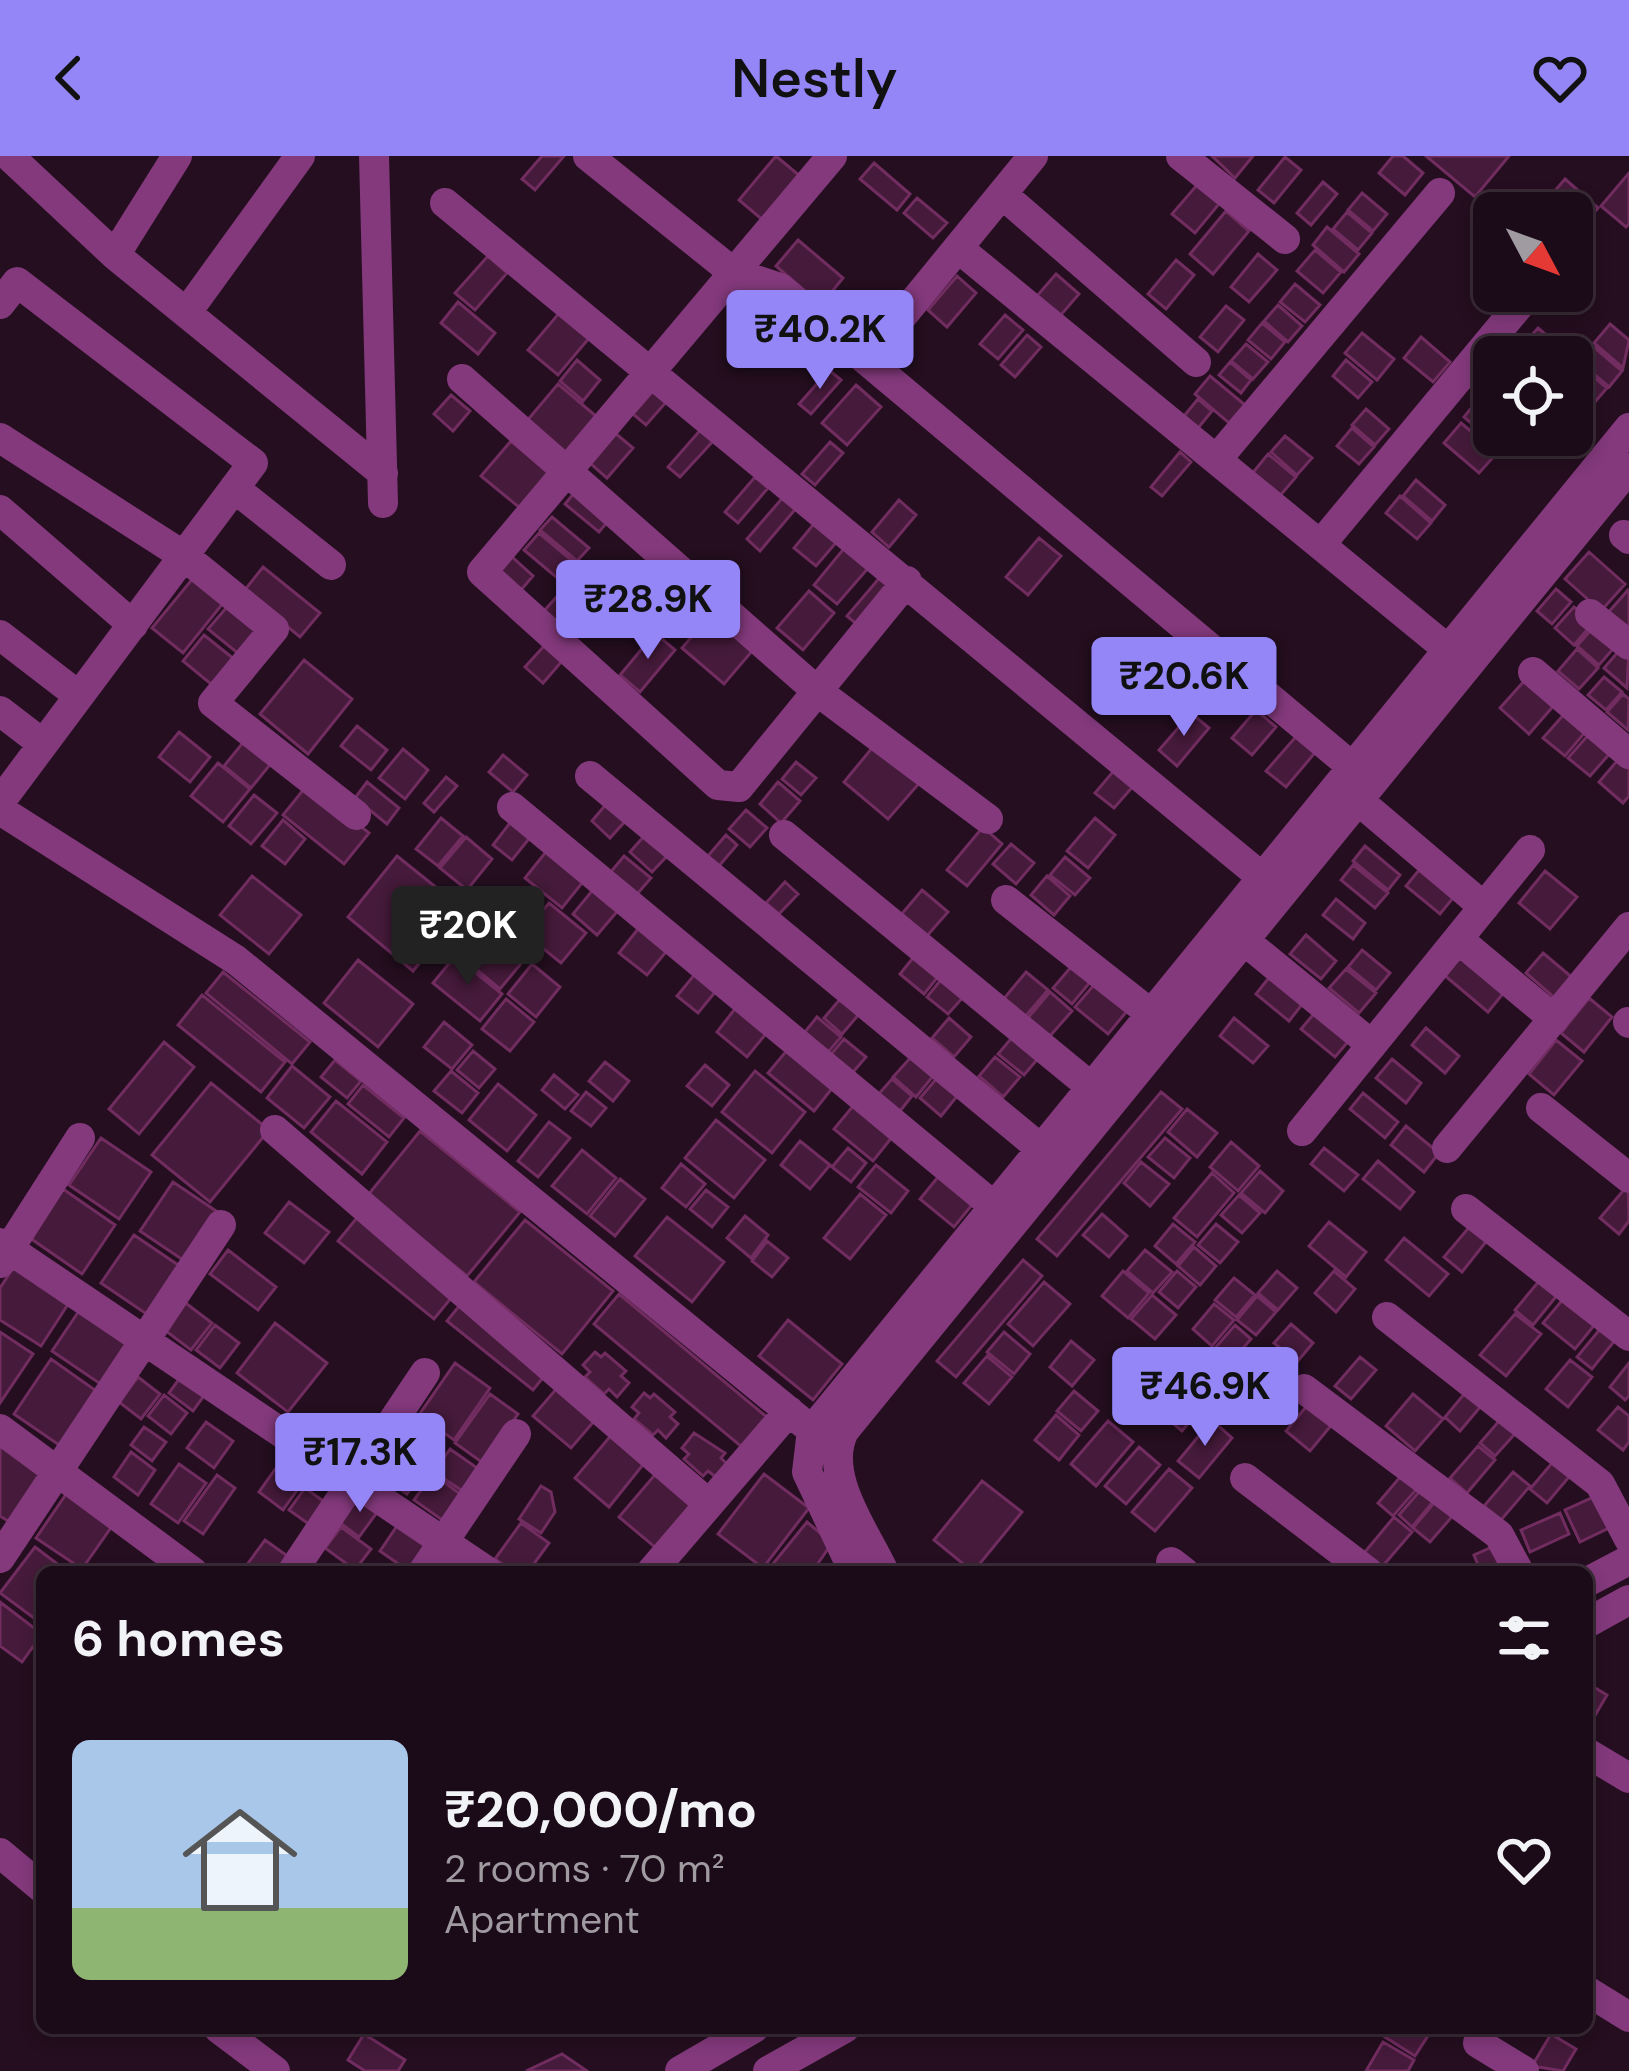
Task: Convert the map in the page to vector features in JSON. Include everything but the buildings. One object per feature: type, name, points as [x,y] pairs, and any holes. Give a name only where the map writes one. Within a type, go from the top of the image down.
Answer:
[{"type":"street","points":[[9,156],[115,255],[187,312],[383,488],[374,156]]},
{"type":"street","points":[[115,255],[177,156]]},
{"type":"street","points":[[187,312],[300,156]]},
{"type":"street","points":[[588,156],[734,273],[780,288],[867,359],[1361,783],[1484,908]]},
{"type":"street","points":[[867,359],[1033,156]]},
{"type":"street","points":[[1181,156],[1285,239]]},
{"type":"street","points":[[815,162],[734,273],[482,572],[718,785],[739,787],[907,581]]},
{"type":"street","points":[[1217,459],[1440,193]]},
{"type":"street","points":[[1002,194],[1196,362]]},
{"type":"street","points":[[445,203],[1272,886]]},
{"type":"street","points":[[958,248],[1456,657]]},
{"type":"street","points":[[1,302],[16,282],[253,463],[0,806],[236,960],[812,1430],[836,1469],[881,1566]]},
{"type":"street","points":[[1321,544],[1514,312]]},
{"type":"street","points":[[462,379],[818,691],[988,819]]},
{"type":"street","points":[[1051,1157],[1090,1087],[1150,1013],[1272,886],[1361,783],[1629,428]]},
{"type":"street","points":[[0,438],[184,556],[274,629],[213,703],[356,814]]},
{"type":"street","points":[[1456,657],[1629,468]]},
{"type":"street","points":[[234,488],[331,565]]},
{"type":"street","points":[[0,510],[133,625]]},
{"type":"street","points":[[1590,614],[1629,646]]},
{"type":"street","points":[[0,635],[79,696]]},
{"type":"street","points":[[1533,672],[1629,754]]},
{"type":"street","points":[[0,711],[43,744]]},
{"type":"street","points":[[590,776],[1051,1157]]},
{"type":"street","points":[[512,807],[1003,1214]]},
{"type":"street","points":[[784,836],[1090,1087]]},
{"type":"street","points":[[1302,1131],[1530,850]]},
{"type":"street","points":[[656,1566],[709,1504],[812,1430],[1246,942],[1272,886]]},
{"type":"street","points":[[1006,900],[1150,1013]]},
{"type":"street","points":[[1448,1148],[1629,927]]},
{"type":"street","points":[[1459,939],[1554,1019]]},
{"type":"street","points":[[1246,942],[1372,1045]]},
{"type":"street","points":[[1540,1108],[1629,1178]]},
{"type":"street","points":[[275,1130],[709,1504]]},
{"type":"street","points":[[80,1138],[3,1252],[146,1339],[479,1566]]},
{"type":"street","points":[[1466,1209],[1629,1336]]},
{"type":"street","points":[[0,1558],[221,1225]]},
{"type":"street","points":[[1387,1317],[1600,1484],[1629,1539]]},
{"type":"street","points":[[296,1566],[425,1373]]},
{"type":"street","points":[[1304,1389],[1499,1535],[1516,1566]]},
{"type":"street","points":[[0,1429],[185,1566]]},
{"type":"street","points":[[812,1430],[807,1472],[851,1566]]},
{"type":"street","points":[[427,1566],[516,1434]]},
{"type":"street","points":[[1245,1478],[1360,1566]]},
{"type":"street","points":[[1593,1620],[1629,1600]]},
{"type":"street","points":[[1593,1757],[1629,1778]]},
{"type":"street","points":[[0,1853],[36,1883]]},
{"type":"street","points":[[1593,1994],[1629,2017]]},
{"type":"street","points":[[238,2034],[275,2071]]},
{"type":"street","points":[[680,2071],[744,2034]]},
{"type":"street","points":[[768,2071],[834,2034]]},
{"type":"street","points":[[1478,2043],[1524,2071]]}]
